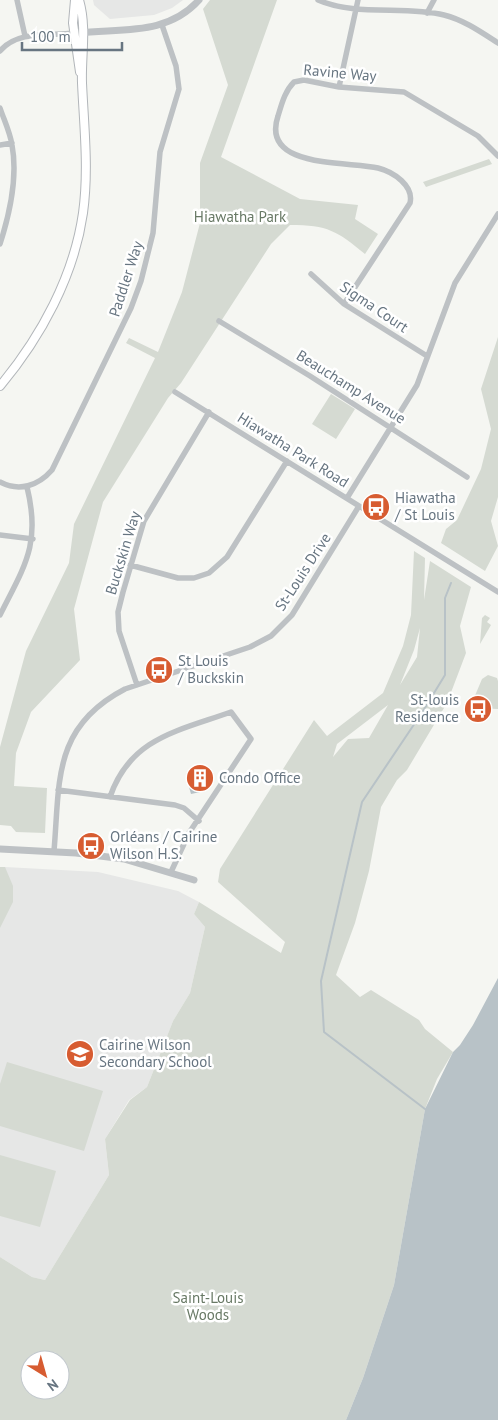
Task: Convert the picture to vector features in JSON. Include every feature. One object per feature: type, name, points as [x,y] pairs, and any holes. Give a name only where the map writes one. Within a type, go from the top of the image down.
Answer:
[{"type":"main road","points":[[75,0],[74,33],[82,79]]},
{"type":"main road","points":[[0,386],[15,368],[48,318],[60,288],[83,214],[85,191],[82,79],[83,32],[79,0]]},
{"type":"street","points":[[17,0],[25,36]]},
{"type":"street","points":[[0,51],[9,43],[25,36],[136,29],[162,25],[185,13],[199,0]]},
{"type":"street","points":[[318,0],[333,5],[428,13],[459,20],[498,43]]},
{"type":"street","points":[[339,87],[358,0]]},
{"type":"street","points":[[428,13],[434,0]]},
{"type":"street","name":"Paddler Way","points":[[27,487],[40,481],[55,465],[119,337],[141,281],[153,233],[160,152],[179,89],[176,66],[162,25]]},
{"type":"street","name":"Ravine Way","points":[[344,304],[410,203],[412,197],[407,186],[385,171],[369,167],[326,164],[299,155],[278,142],[274,128],[286,94],[294,82],[304,80],[339,87],[404,92],[478,136],[498,155]]},
{"type":"street","points":[[0,108],[12,143],[13,186],[0,244]]},
{"type":"street","points":[[0,145],[12,143]]},
{"type":"street","points":[[347,498],[417,385],[456,279],[498,214]]},
{"type":"street","name":"Sigma Court","points":[[310,274],[344,304],[427,356]]},
{"type":"street","name":"Beauchamp Avenue","points":[[219,321],[468,477]]},
{"type":"street","name":"Hiawatha Park Road","points":[[176,392],[498,592]]},
{"type":"street","name":"Buckskin Way","points":[[137,685],[118,622],[118,612],[130,565],[140,529],[151,507],[209,412]]},
{"type":"street","points":[[130,565],[178,578],[194,578],[209,573],[227,557],[287,461]]},
{"type":"street","points":[[0,482],[10,486],[27,487],[34,524],[29,555],[0,615]]},
{"type":"street","name":"St-Louis Drive","points":[[54,851],[58,790],[63,760],[68,746],[85,720],[108,699],[137,685],[257,644],[277,631],[292,615],[359,506]]},
{"type":"street","points":[[0,535],[33,539]]},
{"type":"street","points":[[110,797],[125,765],[136,754],[169,734],[231,712],[251,739],[199,821],[189,833],[171,872]]},
{"type":"street","points":[[58,790],[176,806],[184,808],[199,821]]},
{"type":"street","points":[[0,849],[54,851],[124,859],[194,880]]},
{"type":"shaded area","points":[[93,0],[183,0],[172,8],[154,15],[110,19],[94,5]]},
{"type":"shaded area","points":[[203,784],[205,791],[191,794],[189,787]]},
{"type":"shaded area","name":"Cairine Wilson Secondary School","points":[[5,867],[98,872],[178,891],[199,902],[194,914],[205,927],[190,993],[173,1021],[147,1087],[129,1100],[105,1139],[109,1175],[45,1280],[32,1277],[0,1257],[0,885]]},
{"type":"shaded area","points":[[498,978],[498,1420],[346,1420],[363,1378],[394,1285],[425,1109],[453,1052],[473,1025]]},
{"type":"green space","name":"Hiawatha Park","points":[[210,0],[277,0],[221,157],[300,199],[358,205],[355,219],[378,234],[365,254],[347,240],[331,231],[314,226],[290,225],[271,244],[181,383],[168,398],[103,502],[74,609],[80,660],[31,712],[16,753],[14,786],[47,788],[45,833],[16,832],[11,826],[0,825],[0,747],[26,651],[69,563],[74,524],[155,358],[126,343],[129,338],[158,352],[182,292],[200,223],[200,163],[228,85],[203,9]]},
{"type":"green space","points":[[489,159],[492,164],[426,187],[423,182]]},
{"type":"green space","points":[[498,337],[498,497],[491,521],[498,546],[485,571],[441,543],[446,529],[457,520],[481,469],[491,429],[481,389]]},
{"type":"green space","points":[[331,394],[355,409],[336,439],[312,424]]},
{"type":"green space","name":"Saint-Louis Woods","points":[[414,551],[425,558],[424,600],[430,561],[471,587],[460,626],[466,653],[447,703],[407,770],[397,780],[381,807],[369,871],[355,923],[336,975],[360,997],[371,990],[419,1020],[425,1029],[453,1052],[437,1079],[425,1109],[394,1285],[363,1378],[346,1420],[0,1420],[0,1257],[32,1277],[45,1280],[109,1175],[105,1139],[130,1100],[147,1087],[173,1021],[190,993],[205,927],[194,914],[199,902],[281,953],[285,942],[218,882],[220,869],[314,720],[327,736],[383,693],[403,646],[411,615]],"holes":[[[420,628],[417,657],[400,685],[414,650]],[[388,705],[369,738],[348,739],[333,757],[337,744]]]},
{"type":"green space","points":[[485,615],[490,618],[487,622],[491,625],[480,644],[482,618]]},
{"type":"green space","points":[[488,675],[497,678],[498,681],[498,709],[475,708],[471,705],[482,679]]},
{"type":"green space","points":[[476,709],[492,710],[485,720],[472,716]]},
{"type":"green space","points":[[0,867],[5,867],[13,886],[13,902],[0,928]]},
{"type":"green space","points":[[7,1062],[103,1091],[84,1151],[0,1126],[0,1084]]},
{"type":"green space","points":[[0,1155],[56,1171],[40,1227],[0,1216]]},
{"type":"waterway","points":[[423,711],[445,675],[445,598],[451,583]]},
{"type":"waterway","points":[[419,717],[362,802],[321,981],[324,1032],[425,1109]]},
{"type":"place","name":"Hiawatha / St Louis","points":[[376,507]]},
{"type":"place","name":"St Louis / Buckskin","points":[[159,670]]},
{"type":"place","name":"St-louis Residence","points":[[478,709]]},
{"type":"place","name":"Condo Office","points":[[200,778]]},
{"type":"place","name":"Orléans / Cairine Wilson H.S.","points":[[91,846]]},
{"type":"place","name":"Cairine Wilson Secondary School","points":[[80,1054]]}]
